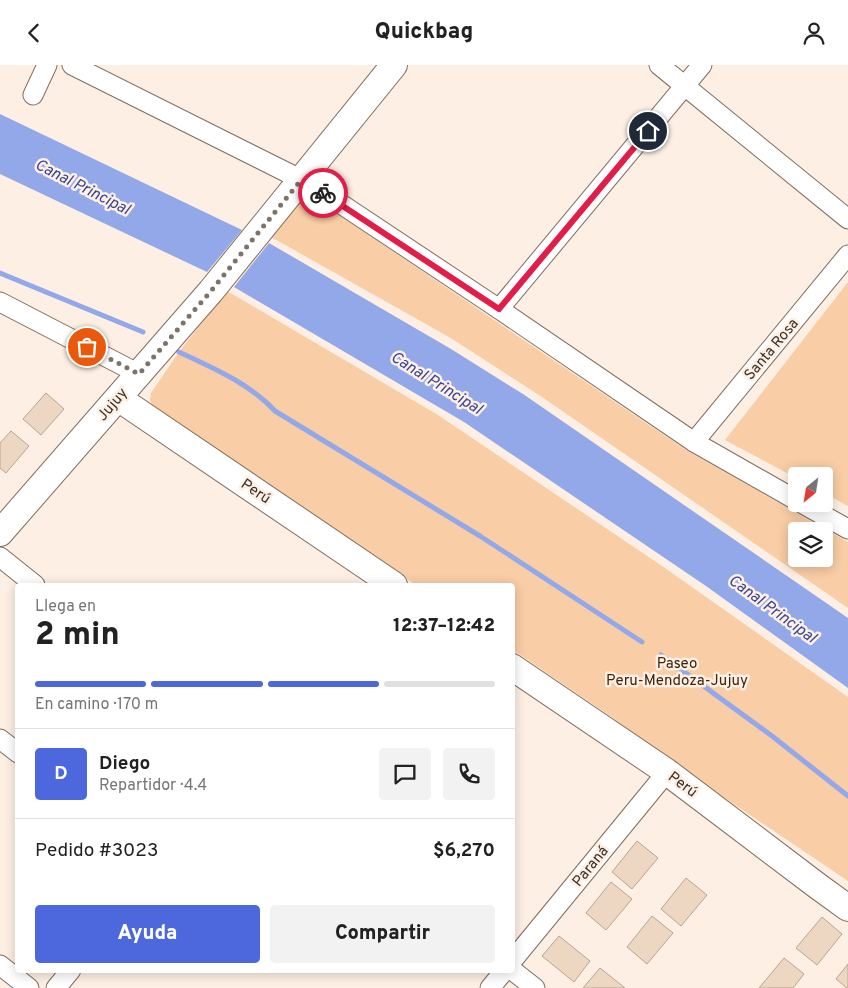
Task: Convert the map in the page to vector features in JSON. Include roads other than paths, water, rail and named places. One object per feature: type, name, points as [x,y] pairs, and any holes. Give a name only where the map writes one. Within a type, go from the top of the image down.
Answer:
[{"type":"main road","name":"Jujuy","points":[[0,533],[211,291],[301,180],[387,67]]},
{"type":"main road","name":"Perú","points":[[118,398],[390,583]]},
{"type":"main road","name":"Perú","points":[[515,669],[667,772],[848,908]]},
{"type":"street","points":[[33,95],[47,65]]},
{"type":"street","points":[[72,65],[322,192],[499,309],[694,442],[788,495]]},
{"type":"street","points":[[658,65],[848,219]]},
{"type":"street","points":[[499,309],[702,65]]},
{"type":"street","name":"Santa Rosa","points":[[694,442],[848,255]]},
{"type":"street","points":[[0,302],[139,374]]},
{"type":"street","points":[[819,513],[848,529]]},
{"type":"street","points":[[0,557],[32,583]]},
{"type":"street","points":[[0,739],[15,751]]},
{"type":"street","name":"Paraná","points":[[515,957],[667,772]]},
{"type":"street","points":[[0,965],[28,988]]},
{"type":"street","points":[[515,972],[535,988]]},
{"type":"street","points":[[56,988],[68,973]]},
{"type":"street","points":[[490,988],[502,973]]},
{"type":"water","name":"Canal Principal","points":[[0,114],[242,230],[207,272],[0,174]]},
{"type":"water","name":"Canal Principal","points":[[269,243],[451,349],[523,394],[848,618],[848,688],[706,586],[464,422],[234,287]]},
{"type":"waterway","points":[[0,273],[143,332]]},
{"type":"waterway","points":[[179,352],[242,384],[275,411],[480,536],[642,642]]},
{"type":"waterway","points":[[661,655],[772,736],[848,796]]},
{"type":"park label","name":"Paseo Peru-Mendoza-Jujuy","points":[[677,672]]}]
